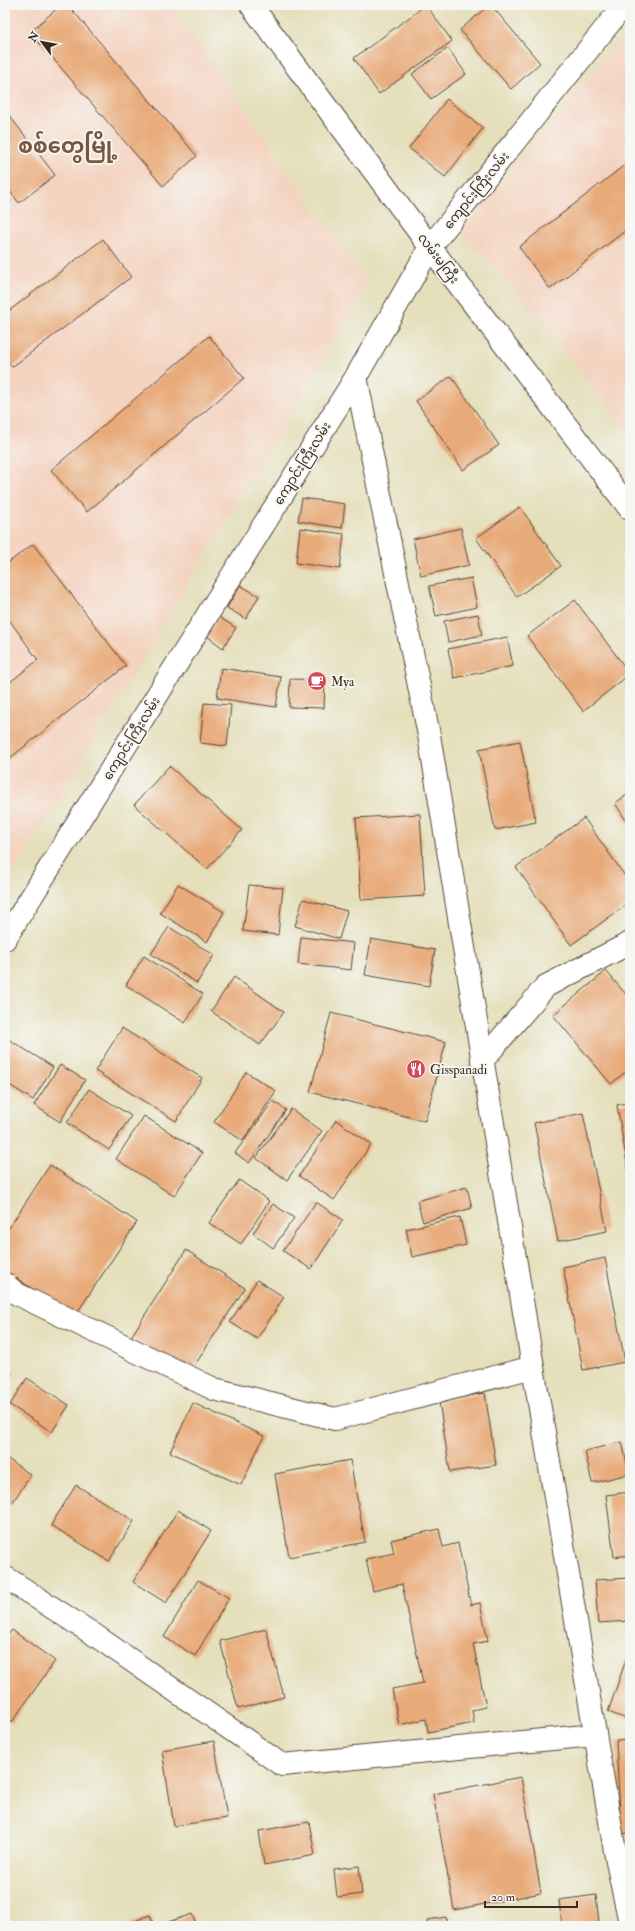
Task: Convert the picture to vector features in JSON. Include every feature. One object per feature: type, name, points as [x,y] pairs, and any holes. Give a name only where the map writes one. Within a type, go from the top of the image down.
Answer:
[{"type":"street","name":"လမ်းမကြီး","points":[[251,5],[430,247],[630,509]]},
{"type":"street","name":"ကျောင်းကြီးလမ်း","points":[[5,939],[356,377],[430,247],[624,5]]},
{"type":"street","points":[[356,377],[429,735],[595,1735],[616,1857],[630,1924]]},
{"type":"street","points":[[482,1061],[546,986],[630,943]]},
{"type":"street","points":[[5,1284],[17,1294],[214,1389],[335,1419],[533,1367]]},
{"type":"street","points":[[5,1577],[96,1636],[282,1765],[595,1735]]},
{"type":"shaded area","points":[[5,5],[171,5],[368,284],[5,887]]},
{"type":"shaded area","points":[[630,28],[630,433],[498,268],[460,232]]},
{"type":"building","points":[[61,5],[68,5],[197,156],[163,186],[30,32]]},
{"type":"building","points":[[426,5],[452,41],[379,94],[354,58]]},
{"type":"building","points":[[489,5],[491,5],[540,63],[511,89],[460,30]]},
{"type":"building","points":[[448,48],[466,74],[431,99],[412,74]]},
{"type":"building","points":[[447,99],[483,128],[445,177],[409,148]]},
{"type":"building","points":[[5,110],[55,175],[19,203],[5,185]]},
{"type":"building","points":[[626,164],[630,169],[630,227],[550,289],[519,247]]},
{"type":"building","points":[[5,194],[11,201],[5,207]]},
{"type":"building","points":[[103,239],[131,277],[12,367],[5,358],[5,314]]},
{"type":"building","points":[[209,336],[244,378],[87,512],[51,470]]},
{"type":"building","points":[[451,376],[499,445],[463,470],[416,401]]},
{"type":"building","points":[[302,498],[345,504],[342,528],[298,521]]},
{"type":"building","points":[[520,507],[561,566],[517,597],[476,538]]},
{"type":"building","points":[[300,528],[344,534],[340,569],[296,563]]},
{"type":"building","points":[[461,528],[469,565],[421,576],[413,539]]},
{"type":"building","points":[[33,544],[126,666],[5,762],[5,686],[38,660],[5,614],[5,565]]},
{"type":"building","points":[[471,578],[477,607],[436,616],[429,586]]},
{"type":"building","points":[[240,585],[259,596],[246,619],[227,608]]},
{"type":"building","points":[[575,600],[630,674],[583,711],[527,636]]},
{"type":"building","points":[[478,614],[482,635],[448,642],[444,621]]},
{"type":"building","points":[[219,617],[236,628],[223,648],[207,636]]},
{"type":"building","points":[[507,637],[513,666],[454,678],[448,649]]},
{"type":"building","points":[[221,668],[281,677],[276,707],[217,698]]},
{"type":"building","points":[[290,679],[325,680],[324,708],[289,707]]},
{"type":"building","points":[[204,703],[231,705],[227,746],[200,743]]},
{"type":"building","points":[[520,741],[536,822],[495,830],[479,749]]},
{"type":"building","points":[[169,766],[242,830],[207,869],[134,805]]},
{"type":"building","points":[[630,793],[630,827],[615,803]]},
{"type":"building","points":[[420,814],[425,896],[361,900],[356,818]]},
{"type":"building","points":[[584,818],[630,883],[630,902],[571,945],[516,867]]},
{"type":"building","points":[[178,884],[224,912],[207,942],[160,913]]},
{"type":"building","points":[[249,885],[283,888],[278,935],[243,931]]},
{"type":"building","points":[[303,899],[347,911],[339,939],[295,926]]},
{"type":"building","points":[[169,927],[214,955],[197,983],[151,954]]},
{"type":"building","points":[[301,937],[354,943],[351,970],[298,964]]},
{"type":"building","points":[[371,939],[435,950],[429,986],[365,975]]},
{"type":"building","points":[[144,956],[203,994],[185,1023],[126,985]]},
{"type":"building","points":[[606,971],[630,999],[630,1068],[611,1084],[553,1015]]},
{"type":"building","points":[[234,977],[284,1012],[260,1045],[211,1011]]},
{"type":"building","points":[[331,1013],[446,1042],[425,1121],[310,1092]]},
{"type":"building","points":[[122,1028],[202,1078],[176,1121],[95,1071]]},
{"type":"building","points":[[5,1037],[53,1067],[33,1100],[5,1082]]},
{"type":"building","points":[[60,1065],[85,1080],[60,1122],[34,1105]]},
{"type":"building","points":[[246,1072],[276,1091],[243,1141],[214,1122]]},
{"type":"building","points":[[89,1089],[131,1116],[109,1150],[67,1123]]},
{"type":"building","points":[[273,1101],[286,1110],[249,1163],[235,1153]]},
{"type":"building","points":[[630,1102],[630,1174],[629,1175],[617,1105]]},
{"type":"building","points":[[291,1109],[322,1131],[287,1180],[256,1158]]},
{"type":"building","points":[[583,1113],[607,1231],[558,1241],[534,1123]]},
{"type":"building","points":[[144,1116],[202,1153],[174,1196],[116,1159]]},
{"type":"building","points":[[336,1120],[371,1144],[334,1200],[299,1176]]},
{"type":"building","points":[[50,1165],[137,1222],[75,1316],[5,1271],[5,1234]]},
{"type":"building","points":[[239,1180],[269,1201],[241,1244],[209,1223]]},
{"type":"building","points":[[467,1187],[472,1208],[423,1222],[417,1201]]},
{"type":"building","points":[[316,1202],[343,1220],[311,1269],[283,1251]]},
{"type":"building","points":[[273,1204],[294,1218],[273,1248],[253,1233]]},
{"type":"building","points":[[460,1217],[466,1245],[412,1257],[406,1229]]},
{"type":"building","points":[[186,1250],[245,1288],[189,1374],[131,1337]]},
{"type":"building","points":[[605,1258],[625,1362],[583,1370],[563,1267]]},
{"type":"building","points":[[257,1280],[284,1297],[257,1339],[230,1322]]},
{"type":"building","points":[[5,1370],[12,1374],[5,1385]]},
{"type":"building","points":[[27,1378],[69,1405],[52,1432],[10,1405]]},
{"type":"building","points":[[485,1393],[496,1465],[450,1472],[439,1401]]},
{"type":"building","points":[[193,1403],[264,1436],[241,1485],[170,1452]]},
{"type":"building","points":[[622,1442],[629,1474],[592,1483],[585,1451]]},
{"type":"building","points":[[5,1457],[31,1475],[12,1503],[5,1498]]},
{"type":"building","points":[[350,1460],[365,1542],[289,1557],[275,1474]]},
{"type":"building","points":[[76,1485],[134,1521],[109,1561],[51,1525]]},
{"type":"building","points":[[630,1492],[630,1555],[614,1557],[606,1495]]},
{"type":"building","points":[[178,1510],[211,1531],[166,1603],[133,1582]]},
{"type":"building","points":[[439,1529],[443,1547],[458,1543],[471,1605],[480,1603],[488,1641],[473,1644],[486,1707],[472,1710],[474,1723],[428,1732],[426,1719],[399,1725],[392,1689],[423,1683],[402,1584],[373,1591],[366,1559],[394,1553],[391,1540]]},
{"type":"building","points":[[630,1578],[630,1621],[598,1623],[595,1580]]},
{"type":"building","points":[[198,1580],[229,1598],[195,1656],[164,1637]]},
{"type":"building","points":[[266,1629],[284,1697],[238,1709],[220,1641]]},
{"type":"building","points":[[12,1630],[55,1661],[12,1722],[5,1717],[5,1639]]},
{"type":"building","points":[[630,1648],[630,1720],[608,1712]]},
{"type":"building","points":[[630,1740],[630,1833],[621,1834],[616,1741]]},
{"type":"building","points":[[214,1741],[227,1818],[174,1826],[162,1750]]},
{"type":"building","points":[[521,1777],[541,1893],[454,1910],[433,1794]]},
{"type":"building","points":[[309,1822],[315,1855],[264,1865],[259,1831]]},
{"type":"building","points":[[359,1866],[362,1894],[337,1897],[334,1869]]},
{"type":"building","points":[[596,1895],[599,1923],[562,1926],[559,1900]]},
{"type":"building","points":[[192,1914],[197,1926],[166,1926],[165,1923]]},
{"type":"building","points":[[150,1915],[154,1926],[122,1926]]},
{"type":"building","points":[[446,1917],[447,1926],[428,1926],[427,1920]]},
{"type":"place","name":"Mya","points":[[317,681]]},
{"type":"place","name":"Gisspanadi","points":[[416,1069]]},
{"type":"district","name":"စစ်တွေမြို့","points":[[68,146]]}]
